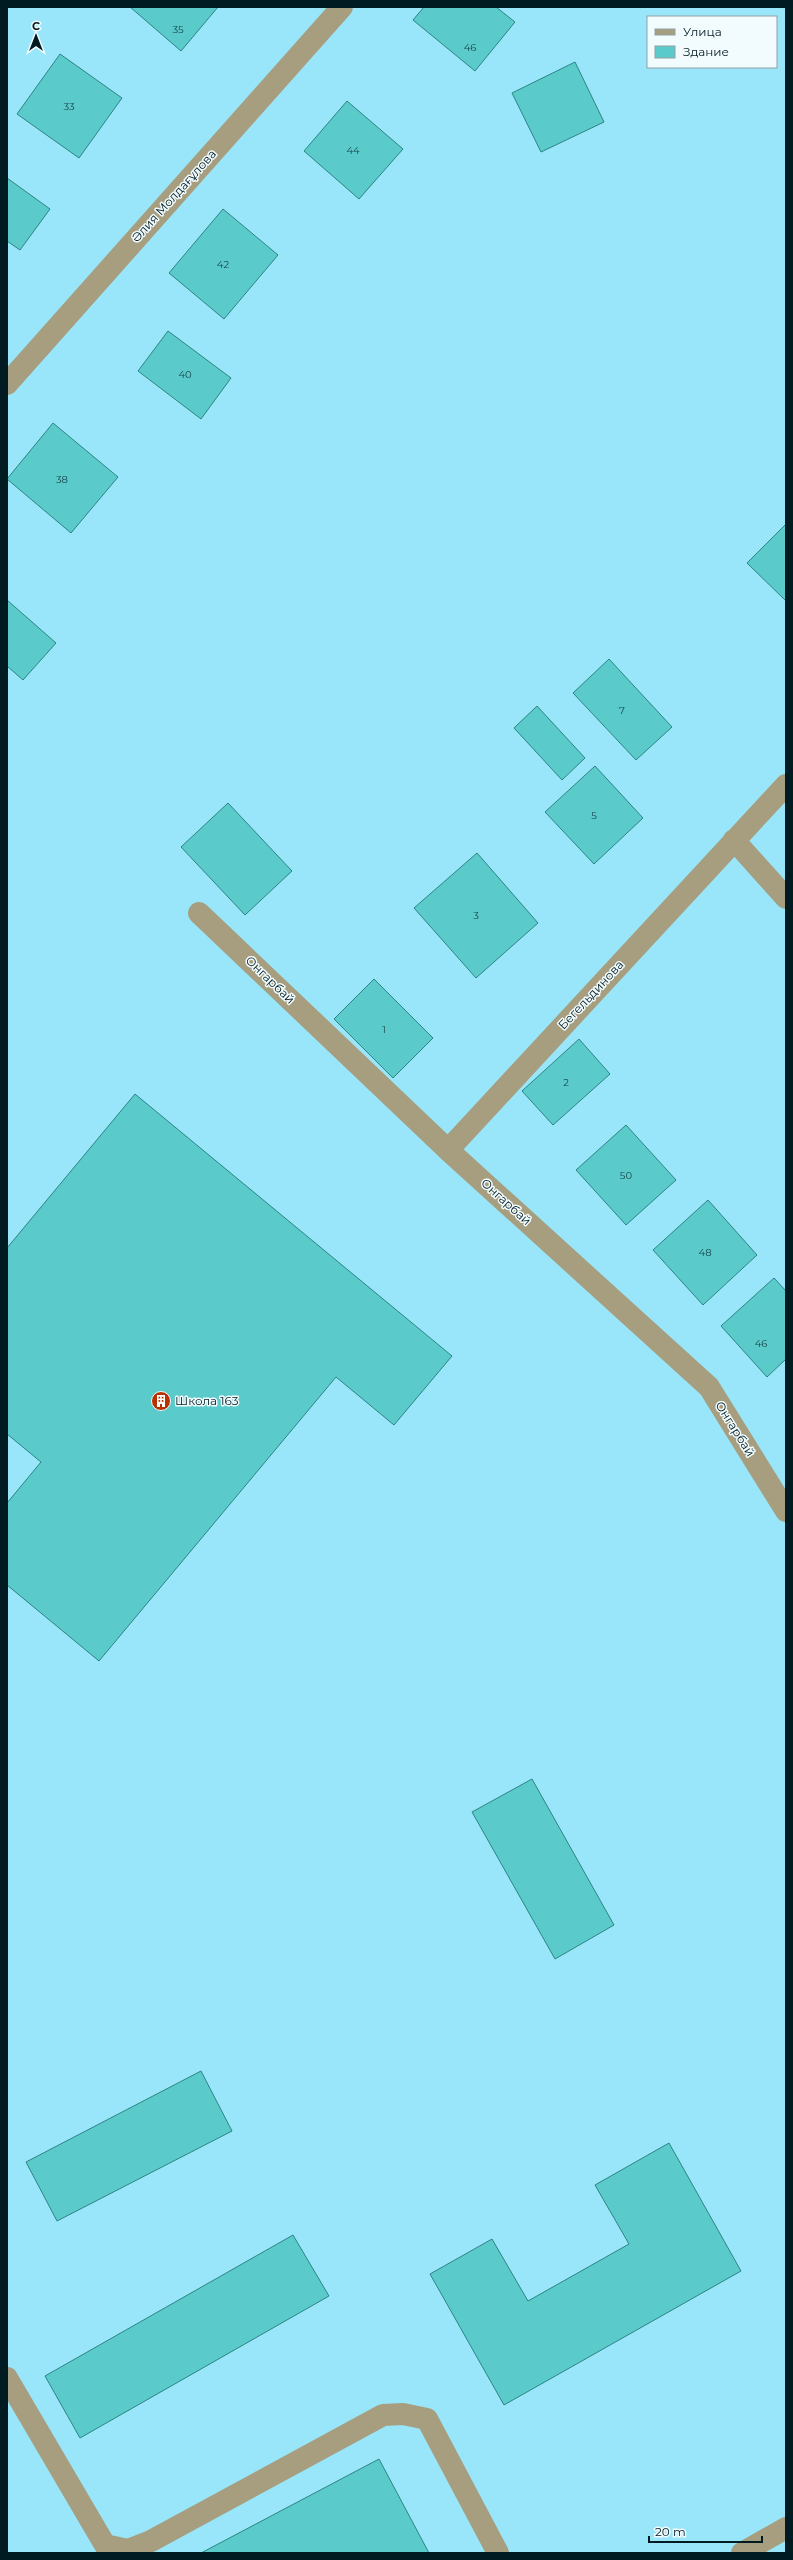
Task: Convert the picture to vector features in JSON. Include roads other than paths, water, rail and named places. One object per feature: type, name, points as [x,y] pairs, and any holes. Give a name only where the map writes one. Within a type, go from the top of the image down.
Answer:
[{"type":"street","name":"Әлия Молдағұлова","points":[[7,384],[342,7]]},
{"type":"street","name":"Бегельдинова","points":[[448,1150],[786,785]]},
{"type":"street","points":[[734,840],[786,898]]},
{"type":"street","name":"Онгарбай","points":[[199,913],[448,1150],[708,1387],[786,1511]]},
{"type":"street","points":[[7,2378],[106,2544],[128,2550],[151,2541],[383,2415],[403,2414],[427,2419],[498,2553]]},
{"type":"street","points":[[742,2553],[786,2528]]},
{"type":"place","name":"Школа 163","points":[[161,1401]]}]
